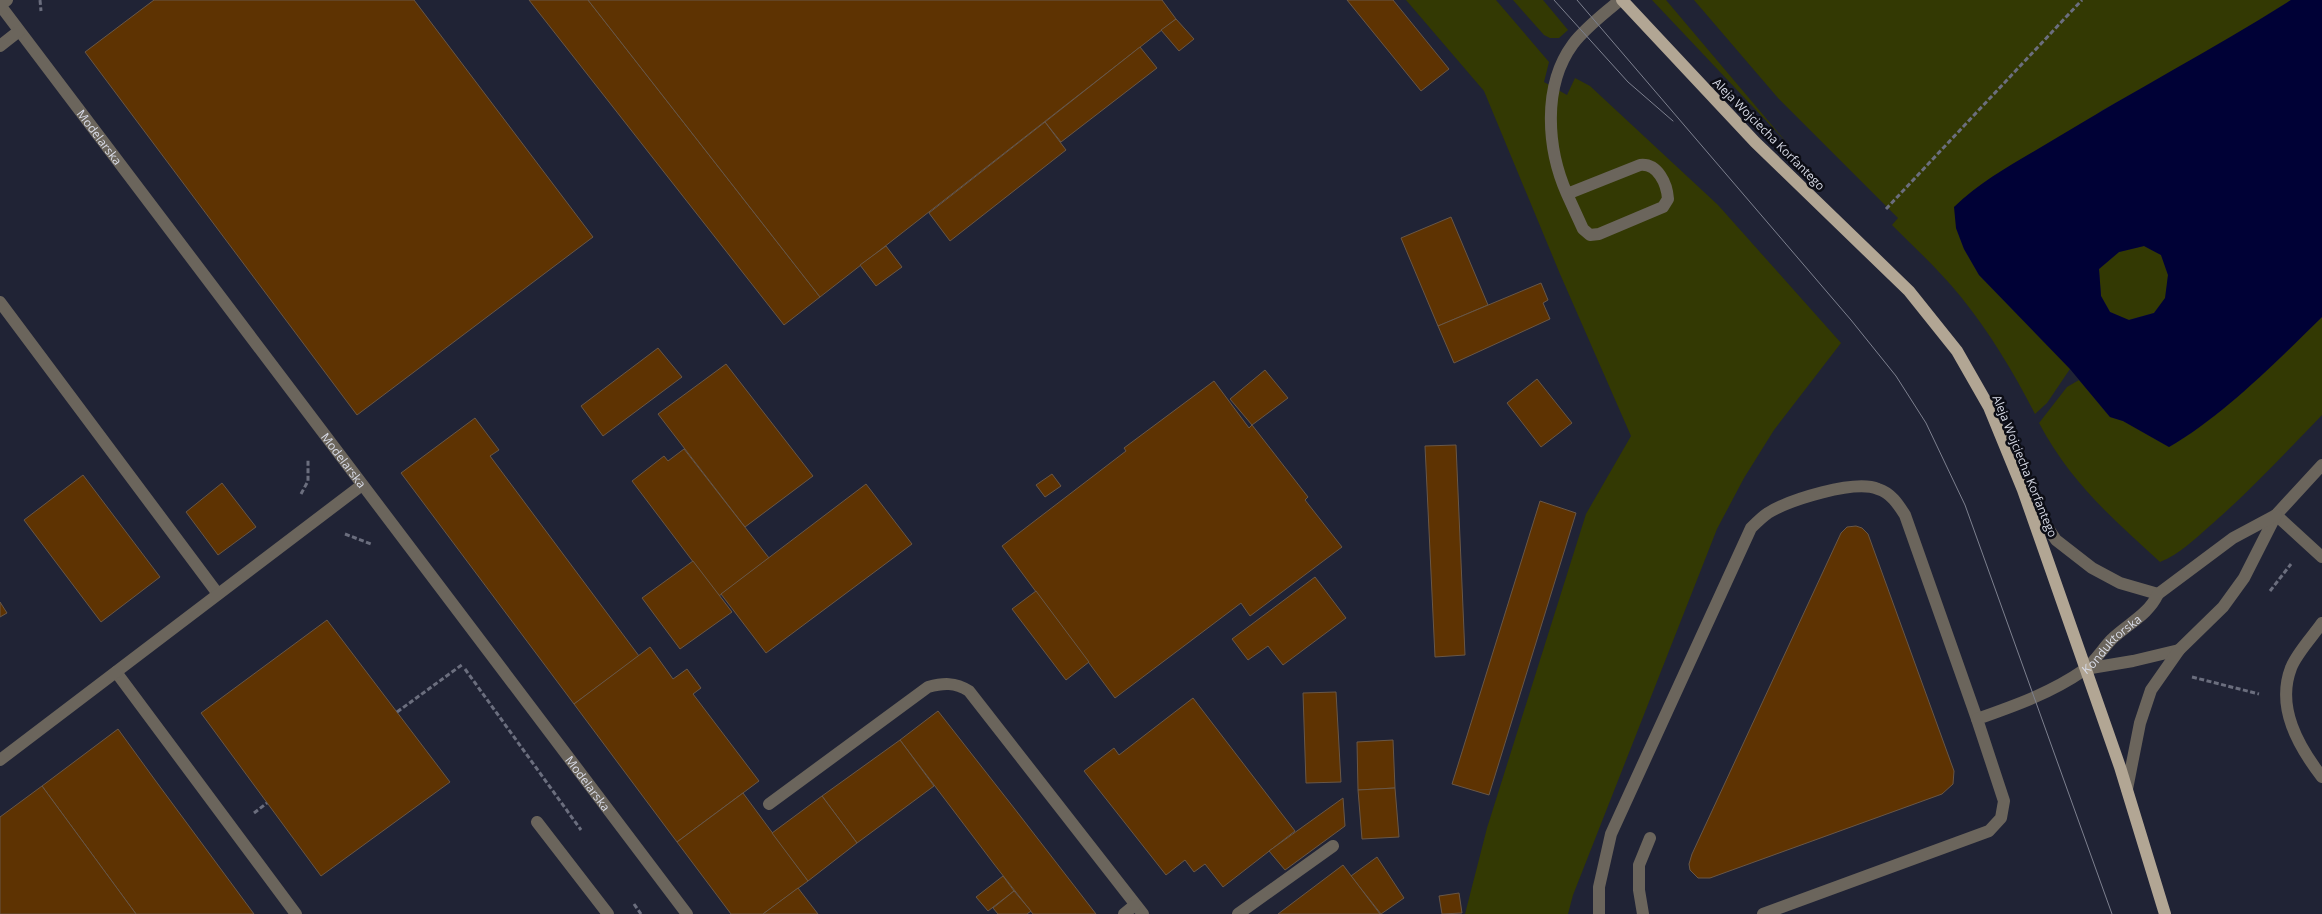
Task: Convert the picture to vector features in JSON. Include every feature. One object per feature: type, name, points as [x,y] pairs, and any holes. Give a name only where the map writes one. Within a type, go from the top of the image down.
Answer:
[{"type":"main road","name":"Aleja Wojciecha Korfantego","points":[[1621,0],[1756,142],[1909,290],[1957,351],[1989,407],[2022,490],[2127,789],[2165,914]]},
{"type":"street","points":[[0,5],[7,0]]},
{"type":"street","points":[[1568,194],[1640,165],[1648,164],[1656,169],[1668,191],[1668,199],[1663,207],[1599,234],[1590,235],[1583,229],[1568,194],[1551,131],[1552,102],[1556,79],[1565,58],[1576,41],[1621,0]]},
{"type":"street","name":"Modelarska","points":[[0,5],[687,914]]},
{"type":"street","points":[[0,46],[19,31]]},
{"type":"street","points":[[0,302],[218,594]]},
{"type":"street","name":"Konduktorska","points":[[2127,789],[2140,723],[2151,690],[2179,650],[2223,607],[2244,578],[2276,515],[2322,465]]},
{"type":"street","points":[[0,760],[362,485]]},
{"type":"street","points":[[1600,914],[1599,887],[1611,834],[1751,528],[1768,513],[1823,492],[1853,486],[1878,488],[1895,499],[1905,515],[2004,801],[2001,818],[1988,831],[1762,914]]},
{"type":"street","name":"Konduktorska","points":[[2022,490],[2056,540],[2092,568],[2120,583],[2158,594]]},
{"type":"street","points":[[2276,515],[2322,558]]},
{"type":"street","name":"Konduktorska","points":[[2085,669],[2113,638],[2142,616],[2153,604],[2158,594],[2233,538],[2276,515]]},
{"type":"street","points":[[2322,623],[2291,667],[2285,700],[2301,746],[2322,777]]},
{"type":"street","name":"Konduktorska","points":[[2085,669],[2133,661],[2179,650]]},
{"type":"street","points":[[1976,719],[2035,699],[2085,669]]},
{"type":"street","points":[[116,672],[296,914]]},
{"type":"street","points":[[769,804],[928,687],[940,684],[961,685],[969,690],[1139,910],[1124,914]]},
{"type":"street","points":[[538,822],[608,914]]},
{"type":"street","points":[[1643,914],[1639,890],[1639,865],[1650,838]]},
{"type":"street","points":[[1238,914],[1333,846]]},
{"type":"path","points":[[1886,208],[2082,0]]},
{"type":"path","points":[[397,712],[485,647]]},
{"type":"path","points":[[2191,677],[2285,700]]},
{"type":"path","points":[[251,815],[267,803]]},
{"type":"green space","points":[[1406,0],[1496,0],[1549,62],[1544,82],[1567,95],[1575,78],[1590,86],[1718,205],[1841,343],[1774,430],[1744,478],[1717,529],[1573,895],[1568,914],[1465,914],[1487,828],[1586,514],[1631,436],[1560,274],[1484,91]]},
{"type":"green space","points":[[1513,0],[1543,0],[1568,30],[1559,38],[1550,38],[1544,35]]},
{"type":"green space","points":[[1652,0],[1666,0],[1787,143]]},
{"type":"green space","points":[[1694,0],[2291,0],[2219,45],[2101,111],[1956,228],[1964,249],[1979,275],[2070,369],[2047,403],[2035,414],[2019,383],[1972,311],[1945,278],[1892,225],[1898,218],[1778,98]]},
{"type":"green space","points":[[2144,246],[2161,255],[2168,275],[2166,298],[2154,313],[2128,320],[2110,312],[2101,296],[2099,269],[2119,252]]},
{"type":"green space","points":[[2322,317],[2322,415],[2226,511],[2188,545],[2160,562],[2109,514],[2078,481],[2051,444],[2039,423],[2067,387],[2079,380],[2110,417],[2123,421],[2169,447],[2229,404]]},
{"type":"shaded area","points":[[2291,0],[2322,0],[2322,317],[2229,404],[2169,447],[2123,421],[2110,417],[2070,369],[1979,275],[1964,249],[1956,228],[1954,207],[2004,169]],"holes":[[[2144,246],[2161,255],[2168,275],[2165,298],[2154,313],[2129,320],[2110,312],[2101,296],[2099,269],[2119,252]]]},
{"type":"building","points":[[154,0],[414,0],[593,237],[357,415],[85,52]]},
{"type":"building","points":[[529,0],[588,0],[820,297],[784,325]]},
{"type":"building","points":[[588,0],[1162,0],[1176,19],[820,297]]},
{"type":"building","points":[[1347,0],[1393,0],[1449,69],[1421,91]]},
{"type":"building","points":[[1176,19],[1194,39],[1179,51],[1161,30]]},
{"type":"building","points":[[1140,47],[1157,68],[1061,142],[1045,122]]},
{"type":"building","points":[[1045,122],[1066,150],[950,241],[929,213]]},
{"type":"building","points":[[1451,217],[1488,305],[1438,326],[1401,238]]},
{"type":"building","points":[[886,246],[902,267],[876,286],[860,265]]},
{"type":"building","points":[[1541,283],[1548,300],[1543,303],[1550,319],[1454,363],[1438,326]]},
{"type":"building","points":[[658,348],[682,377],[603,436],[581,406]]},
{"type":"building","points":[[726,364],[813,476],[745,527],[658,414]]},
{"type":"building","points":[[1265,370],[1288,398],[1252,425],[1230,399]]},
{"type":"building","points":[[1537,379],[1572,423],[1541,447],[1507,403]]},
{"type":"building","points":[[1214,381],[1249,428],[1252,425],[1308,497],[1305,500],[1342,547],[1250,616],[1241,603],[1115,698],[1002,546],[1126,451],[1124,448]]},
{"type":"building","points":[[475,418],[499,450],[490,456],[639,656],[574,704],[401,473]]},
{"type":"building","points":[[1456,445],[1465,655],[1435,657],[1425,446]]},
{"type":"building","points":[[684,449],[769,558],[719,596],[632,481],[664,456],[668,461]]},
{"type":"building","points":[[1052,474],[1061,486],[1045,497],[1036,485]]},
{"type":"building","points":[[83,475],[160,577],[101,622],[24,520]]},
{"type":"building","points":[[222,483],[256,527],[218,555],[186,512]]},
{"type":"building","points":[[866,484],[912,544],[766,653],[721,594]]},
{"type":"building","points":[[1540,501],[1576,513],[1489,795],[1452,784]]},
{"type":"building","points":[[1856,526],[1862,528],[1868,534],[1954,771],[1953,784],[1942,794],[1710,878],[1698,878],[1690,870],[1689,864],[1692,854],[1841,533],[1847,527]]},
{"type":"building","points":[[693,561],[732,612],[680,649],[642,598]]},
{"type":"building","points":[[1315,577],[1346,618],[1283,665],[1268,646],[1248,660],[1232,639]]},
{"type":"building","points":[[1036,591],[1089,662],[1066,680],[1012,609]]},
{"type":"building","points":[[0,602],[7,613],[0,617]]},
{"type":"building","points":[[327,620],[450,782],[321,876],[201,713]]},
{"type":"building","points":[[650,647],[673,679],[687,669],[701,688],[693,694],[759,781],[677,842],[574,704]]},
{"type":"building","points":[[1336,692],[1341,782],[1306,783],[1303,693]]},
{"type":"building","points":[[1193,698],[1295,831],[1223,887],[1205,864],[1194,872],[1185,860],[1166,875],[1084,771],[1114,748],[1119,755]]},
{"type":"building","points":[[938,711],[1096,914],[1033,914],[994,864],[900,740]]},
{"type":"building","points":[[118,729],[254,914],[136,914],[42,786]]},
{"type":"building","points":[[900,740],[934,786],[857,843],[822,796]]},
{"type":"building","points":[[1393,740],[1395,788],[1358,790],[1357,742]]},
{"type":"building","points":[[42,786],[136,914],[0,914],[0,817]]},
{"type":"building","points":[[1395,788],[1399,837],[1362,839],[1358,790]]},
{"type":"building","points":[[743,793],[808,881],[763,914],[731,914],[677,842]]},
{"type":"building","points":[[822,796],[857,843],[808,881],[772,833]]},
{"type":"building","points":[[1343,798],[1345,826],[1285,870],[1269,851]]},
{"type":"building","points":[[1377,857],[1404,898],[1381,914],[1351,876]]},
{"type":"building","points":[[1343,865],[1380,914],[1278,914]]},
{"type":"building","points":[[1003,876],[1014,891],[988,911],[976,897]]},
{"type":"building","points":[[798,888],[818,914],[763,914]]},
{"type":"building","points":[[1014,891],[1031,911],[1027,914],[998,914],[993,908]]},
{"type":"building","points":[[1459,893],[1462,913],[1442,914],[1439,896]]},
{"type":"tram line","points":[[1554,0],[1628,82],[1673,121]]},
{"type":"tram line","points":[[1577,0],[1851,320],[1896,376],[1926,423],[1965,505],[2112,914]]}]
